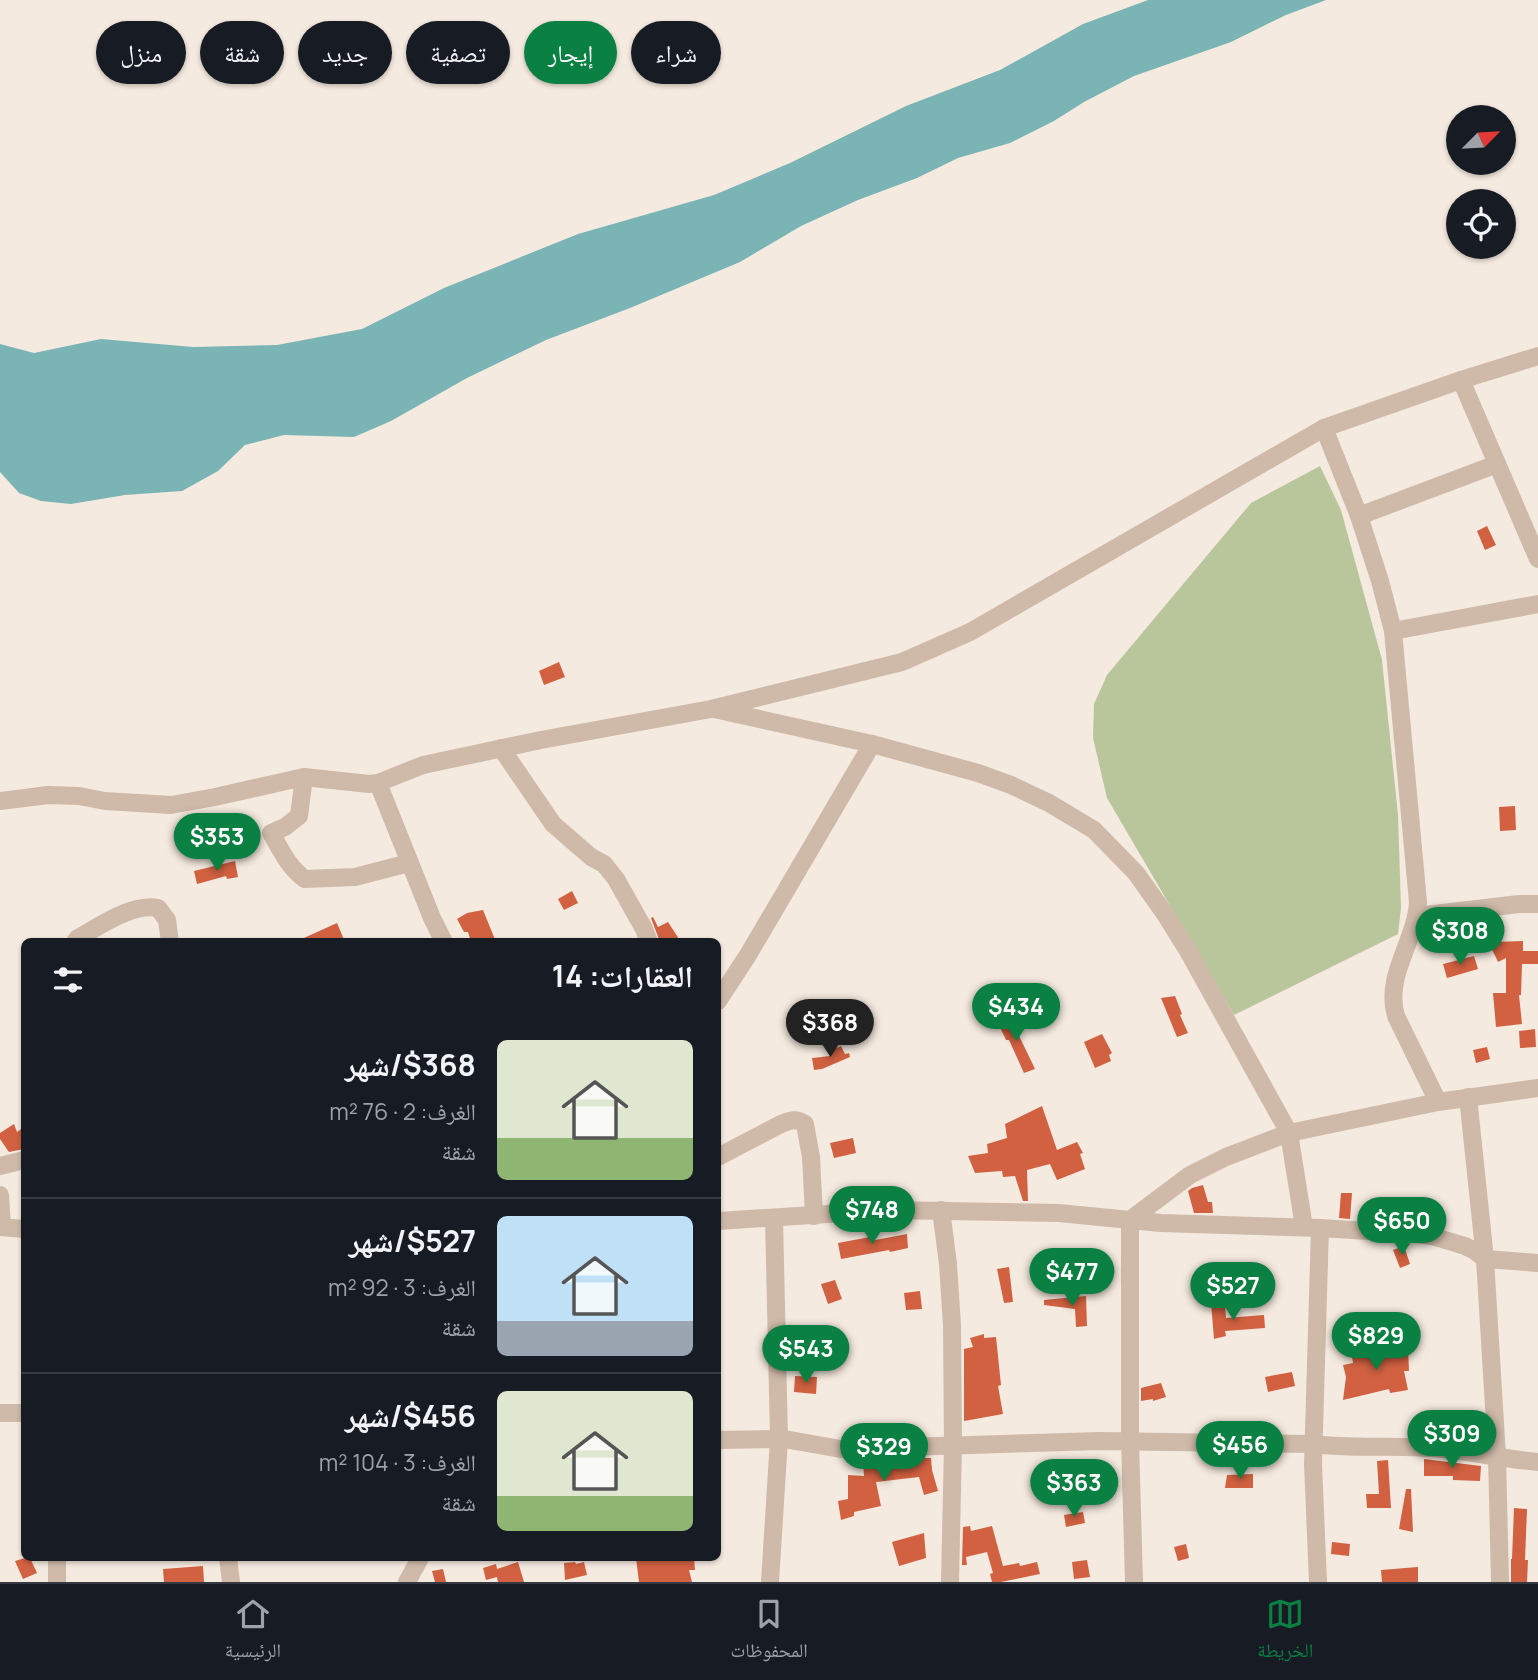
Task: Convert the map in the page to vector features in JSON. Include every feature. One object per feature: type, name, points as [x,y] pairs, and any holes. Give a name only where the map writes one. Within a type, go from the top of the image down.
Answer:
[{"type":"street","points":[[0,801],[48,795],[171,805],[304,777],[378,783],[423,765],[711,709],[902,662],[970,632],[1324,428],[1538,356]]},
{"type":"street","points":[[1461,380],[1497,464],[1533,529],[1538,559]]},
{"type":"street","points":[[1324,428],[1359,516],[1393,631],[1418,902],[1417,916],[1393,986],[1394,1007],[1438,1102]]},
{"type":"street","points":[[1359,516],[1497,464]]},
{"type":"street","points":[[1393,631],[1538,604]]},
{"type":"street","points":[[711,709],[872,744],[978,773],[1010,785],[1049,803],[1094,830],[1136,873],[1165,914],[1289,1133],[1312,1228],[1318,1582]]},
{"type":"street","points":[[721,996],[872,744]]},
{"type":"street","points":[[501,748],[553,824],[591,857],[604,864],[616,879],[648,938]]},
{"type":"street","points":[[304,777],[299,817],[271,833],[293,870],[305,879],[355,877],[410,863]]},
{"type":"street","points":[[378,783],[442,938]]},
{"type":"street","points":[[1417,916],[1538,904]]},
{"type":"street","points":[[78,938],[129,911],[148,906],[158,908],[166,920],[169,938]]},
{"type":"street","points":[[1130,1220],[1190,1175],[1226,1157],[1289,1133],[1438,1102],[1538,1088]]},
{"type":"street","points":[[1468,1097],[1485,1259],[1497,1456],[1500,1582]]},
{"type":"street","points":[[721,1155],[782,1124],[799,1120],[805,1124],[811,1157],[814,1216]]},
{"type":"street","points":[[0,1166],[21,1161]]},
{"type":"street","points":[[0,1195],[1,1227],[21,1229]]},
{"type":"street","points":[[721,1221],[889,1210],[1059,1213],[1161,1223],[1312,1228],[1432,1236],[1465,1246],[1485,1259],[1538,1263]]},
{"type":"street","points":[[941,1210],[952,1325],[950,1582]]},
{"type":"street","points":[[770,1582],[779,1439],[774,1218]]},
{"type":"street","points":[[1130,1220],[1130,1441],[1134,1582]]},
{"type":"street","points":[[0,1413],[21,1413]]},
{"type":"street","points":[[721,1440],[793,1440],[841,1449],[1130,1441],[1427,1447],[1538,1462]]},
{"type":"street","points":[[57,1561],[57,1582]]},
{"type":"street","points":[[228,1561],[232,1582]]},
{"type":"street","points":[[407,1582],[418,1561]]},
{"type":"green space","points":[[1320,466],[1341,510],[1382,660],[1398,815],[1401,908],[1398,934],[1234,1015],[1107,798],[1093,738],[1094,704],[1107,675],[1251,503]]},
{"type":"water","points":[[1148,0],[1326,0],[1286,15],[1231,42],[1134,76],[1010,143],[958,158],[917,178],[858,200],[801,226],[740,262],[546,340],[467,378],[391,421],[354,437],[284,435],[245,445],[218,471],[182,491],[125,495],[71,504],[41,501],[19,493],[0,472],[0,344],[34,353],[101,339],[193,347],[277,345],[362,329],[444,288],[578,234],[714,195],[790,163],[906,106],[1000,70],[1083,24]]},
{"type":"building","points":[[1487,526],[1496,545],[1485,550],[1477,531]]},
{"type":"building","points":[[559,662],[565,677],[544,685],[539,671]]},
{"type":"building","points":[[1515,806],[1516,830],[1500,831],[1499,807]]},
{"type":"building","points":[[235,861],[238,877],[227,879],[226,876],[197,884],[194,871]]},
{"type":"building","points":[[572,891],[578,903],[564,910],[558,899]]},
{"type":"building","points":[[483,910],[494,938],[470,938],[457,919],[467,913]]},
{"type":"building","points":[[653,917],[658,927],[668,922],[678,938],[658,938],[651,918]]},
{"type":"building","points":[[1478,920],[1494,920],[1494,942],[1523,941],[1523,951],[1538,951],[1538,964],[1522,964],[1519,995],[1522,1024],[1496,1027],[1493,993],[1506,993],[1506,958],[1498,962]]},
{"type":"building","points":[[337,923],[343,938],[304,938]]},
{"type":"building","points":[[1474,956],[1478,969],[1447,978],[1443,964]]},
{"type":"building","points":[[1175,996],[1188,1033],[1177,1037],[1161,998]]},
{"type":"building","points":[[1009,1015],[1035,1069],[1024,1073],[1009,1040],[1006,1040],[997,1021]]},
{"type":"building","points":[[1535,1029],[1536,1047],[1520,1048],[1519,1031]]},
{"type":"building","points":[[1102,1034],[1112,1053],[1109,1055],[1111,1061],[1095,1068],[1084,1042]]},
{"type":"building","points":[[841,1046],[850,1057],[814,1070],[812,1058],[830,1056],[828,1052]]},
{"type":"building","points":[[1487,1047],[1490,1059],[1476,1063],[1473,1050]]},
{"type":"building","points":[[1042,1106],[1057,1150],[1077,1142],[1083,1153],[1080,1154],[1085,1169],[1057,1180],[1050,1164],[1027,1170],[1028,1201],[1023,1201],[1015,1176],[1003,1177],[1002,1171],[975,1173],[968,1156],[988,1153],[987,1144],[1007,1138],[1005,1124]]},
{"type":"building","points":[[14,1124],[17,1132],[21,1129],[21,1150],[9,1152],[0,1139],[0,1133]]},
{"type":"building","points":[[853,1138],[856,1153],[834,1158],[830,1143]]},
{"type":"building","points":[[1203,1185],[1208,1202],[1212,1202],[1213,1213],[1194,1213],[1188,1191]]},
{"type":"building","points":[[1341,1193],[1352,1193],[1350,1219],[1339,1218]]},
{"type":"building","points":[[907,1234],[908,1248],[841,1259],[838,1243],[870,1237],[870,1241]]},
{"type":"building","points":[[1404,1246],[1410,1264],[1400,1268],[1393,1250]]},
{"type":"building","points":[[1009,1267],[1013,1302],[1004,1303],[997,1269]]},
{"type":"building","points":[[835,1280],[842,1299],[828,1304],[821,1284]]},
{"type":"building","points":[[920,1291],[922,1309],[906,1310],[904,1293]]},
{"type":"building","points":[[1086,1296],[1087,1326],[1076,1327],[1075,1309],[1044,1305],[1044,1300]]},
{"type":"building","points":[[1218,1302],[1220,1307],[1225,1306],[1226,1318],[1264,1315],[1265,1328],[1225,1331],[1226,1336],[1214,1339],[1211,1303]]},
{"type":"building","points":[[984,1334],[984,1338],[996,1337],[1001,1385],[998,1386],[1003,1414],[964,1421],[964,1349],[973,1347],[970,1338]]},
{"type":"building","points":[[1380,1347],[1380,1352],[1408,1347],[1409,1371],[1404,1371],[1408,1390],[1390,1393],[1389,1389],[1343,1400],[1346,1377],[1343,1365],[1353,1363],[1351,1352]]},
{"type":"building","points":[[1292,1372],[1295,1386],[1268,1392],[1265,1377]]},
{"type":"building","points":[[795,1376],[817,1377],[816,1394],[794,1392]]},
{"type":"building","points":[[1161,1383],[1166,1397],[1141,1401],[1141,1388]]},
{"type":"building","points":[[1435,1422],[1435,1435],[1419,1435],[1419,1423]]},
{"type":"building","points":[[931,1458],[938,1491],[924,1495],[919,1477],[876,1482],[881,1506],[854,1512],[854,1516],[841,1520],[838,1501],[848,1499],[848,1475],[864,1476],[863,1460],[878,1459],[879,1464]]},
{"type":"building","points":[[1424,1459],[1481,1466],[1480,1481],[1453,1480],[1453,1476],[1424,1476]]},
{"type":"building","points":[[1388,1460],[1391,1508],[1367,1508],[1366,1494],[1379,1494],[1377,1461]]},
{"type":"building","points":[[1253,1474],[1253,1488],[1225,1488],[1227,1475]]},
{"type":"building","points":[[1406,1489],[1411,1489],[1413,1532],[1399,1529]]},
{"type":"building","points":[[1514,1508],[1527,1509],[1527,1582],[1511,1582]]},
{"type":"building","points":[[1083,1512],[1085,1523],[1066,1527],[1064,1515]]},
{"type":"building","points":[[970,1526],[971,1531],[992,1526],[1003,1566],[1037,1562],[1040,1574],[992,1582],[990,1574],[993,1573],[987,1552],[966,1557],[967,1565],[962,1565],[963,1527]]},
{"type":"building","points":[[924,1533],[926,1558],[899,1566],[892,1542]]},
{"type":"building","points":[[1332,1542],[1350,1544],[1349,1556],[1331,1554]]},
{"type":"building","points":[[1186,1544],[1189,1558],[1178,1561],[1174,1547]]},
{"type":"building","points":[[1087,1560],[1090,1577],[1074,1579],[1072,1562]]},
{"type":"building","points":[[15,1561],[31,1561],[37,1573],[23,1579]]},
{"type":"building","points":[[636,1561],[694,1561],[695,1570],[689,1570],[692,1582],[639,1582]]},
{"type":"building","points":[[518,1562],[524,1582],[498,1582],[497,1577],[486,1580],[483,1568],[496,1564],[497,1569]]},
{"type":"building","points":[[584,1562],[587,1575],[565,1580],[564,1563]]},
{"type":"building","points":[[203,1566],[204,1582],[164,1582],[163,1569]]},
{"type":"building","points":[[1418,1567],[1418,1582],[1382,1582],[1381,1570]]},
{"type":"building","points":[[443,1569],[446,1582],[435,1582],[432,1571]]}]
